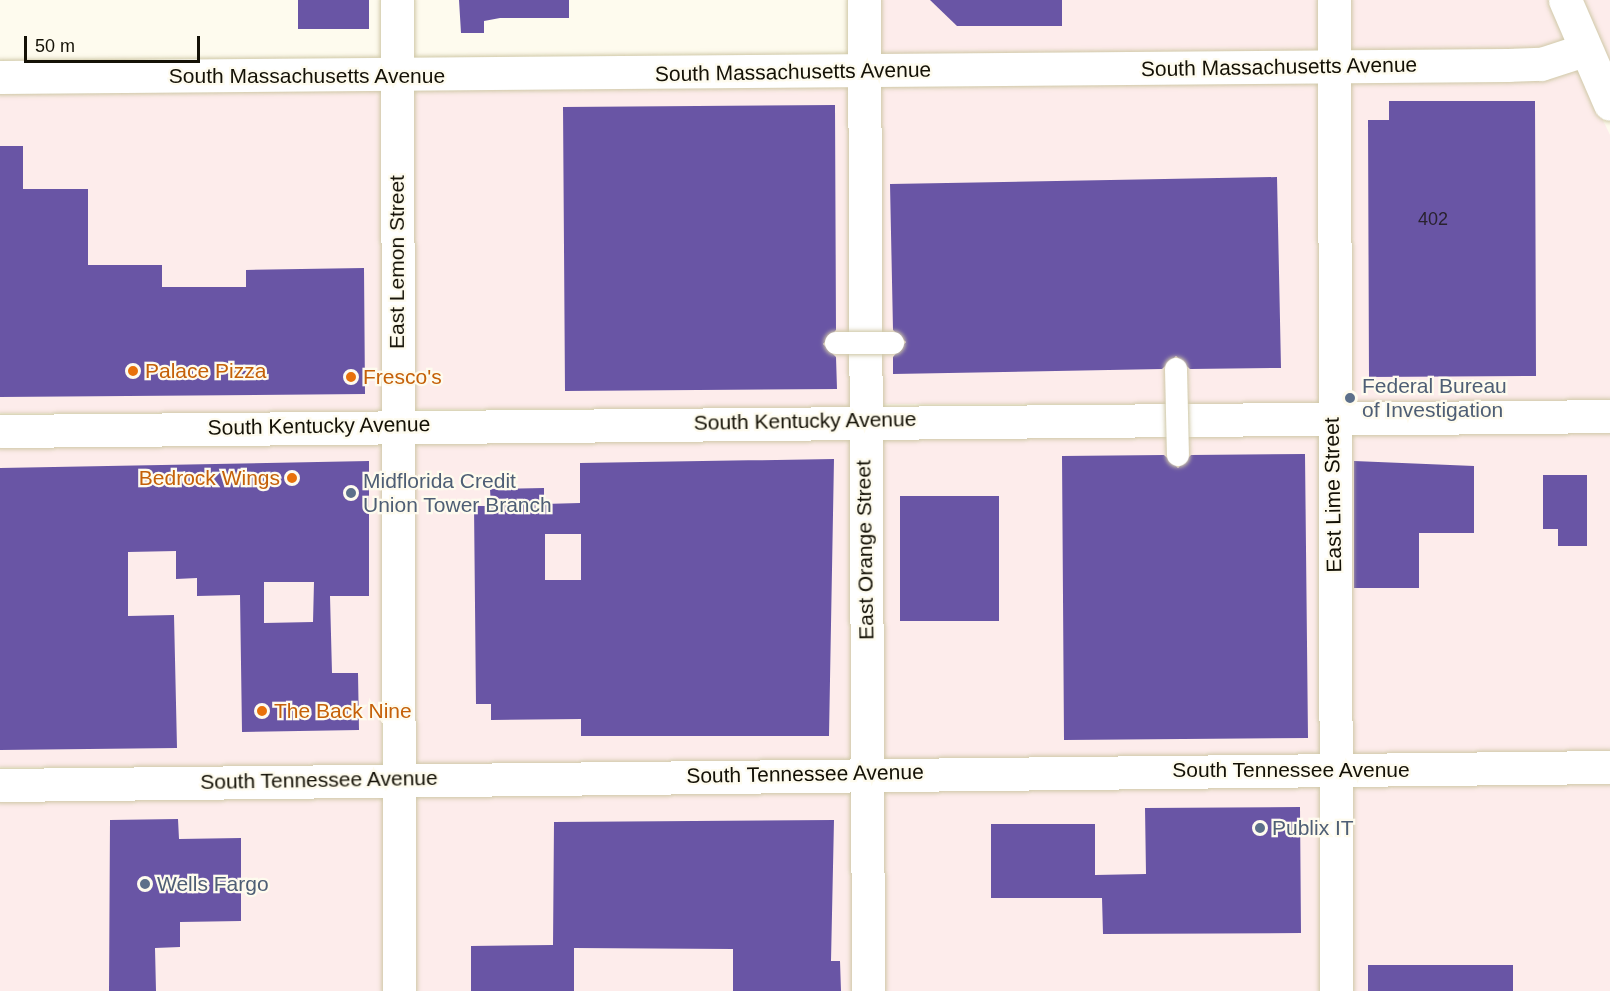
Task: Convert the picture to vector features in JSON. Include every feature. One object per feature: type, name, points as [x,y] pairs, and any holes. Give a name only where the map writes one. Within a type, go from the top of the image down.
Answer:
[{"type":"street","name":"East Lemon Street","points":[[397,0],[395,425],[399,991]]},
{"type":"street","name":"East Orange Street","points":[[864,0],[868,991]]},
{"type":"street","name":"East Lime Street","points":[[1334,0],[1332,416],[1336,991]]},
{"type":"street","points":[[1565,0],[1584,50],[1610,104]]},
{"type":"street","name":"South Massachusetts Avenue","points":[[0,77],[398,76],[1541,64],[1584,50]]},
{"type":"street","points":[[836,343],[893,343]]},
{"type":"street","points":[[1176,369],[1178,455]]},
{"type":"street","name":"South Kentucky Avenue","points":[[0,431],[1332,416],[1610,416]]},
{"type":"street","name":"South Tennessee Avenue","points":[[0,785],[868,772],[1610,767]]},
{"type":"shaded area","points":[[877,0],[1320,0],[1320,58],[877,58]]},
{"type":"shaded area","points":[[1348,0],[1551,0],[1567,42],[1539,52],[1348,54]]},
{"type":"shaded area","points":[[1579,0],[1610,0],[1610,73]]},
{"type":"shaded area","points":[[1577,65],[1610,135],[1610,404],[1346,404],[1348,79]]},
{"type":"shaded area","points":[[878,79],[1321,79],[1321,404],[878,404]]},
{"type":"shaded area","points":[[411,83],[851,83],[851,409],[411,409]]},
{"type":"shaded area","points":[[0,88],[384,88],[384,413],[0,413]]},
{"type":"shaded area","points":[[1319,428],[1325,758],[883,766],[877,436]]},
{"type":"shaded area","points":[[1346,428],[1610,428],[1610,758],[1346,758]]},
{"type":"shaded area","points":[[850,433],[856,761],[415,769],[409,441]]},
{"type":"shaded area","points":[[0,437],[382,437],[382,767],[0,767]]},
{"type":"shaded area","points":[[1350,779],[1610,779],[1610,991],[1350,991]]},
{"type":"shaded area","points":[[881,782],[1323,782],[1323,991],[881,991]]},
{"type":"shaded area","points":[[411,785],[854,785],[854,991],[411,991]]},
{"type":"shaded area","points":[[0,791],[384,791],[384,991],[0,991]]},
{"type":"building","points":[[298,0],[369,0],[369,29],[298,29]]},
{"type":"building","points":[[459,0],[569,0],[569,18],[500,18],[484,21],[484,33],[461,33]]},
{"type":"building","points":[[930,0],[1062,0],[1062,26],[957,26]]},
{"type":"building","points":[[1389,101],[1535,101],[1536,376],[1369,377],[1368,120],[1389,120]]},
{"type":"building","points":[[835,105],[836,330],[823,344],[836,357],[837,389],[565,391],[563,107]]},
{"type":"building","points":[[0,146],[23,146],[23,189],[88,189],[88,265],[162,265],[162,287],[246,287],[246,270],[364,268],[365,394],[0,397]]},
{"type":"building","points":[[1277,177],[1281,368],[1190,369],[1176,356],[1162,369],[893,374],[893,357],[906,342],[893,330],[890,184]]},
{"type":"building","points":[[1305,454],[1308,738],[1064,740],[1062,456],[1164,455],[1178,468],[1191,455]]},
{"type":"building","points":[[834,459],[829,736],[581,736],[581,719],[491,720],[491,704],[476,704],[474,506],[491,506],[490,489],[544,488],[544,504],[580,503],[580,463]],"holes":[[[545,534],[581,534],[581,580],[545,580]]]},
{"type":"building","points":[[369,461],[369,596],[330,596],[332,673],[358,673],[359,730],[242,732],[240,595],[197,596],[197,578],[176,579],[176,551],[128,552],[128,616],[174,615],[177,748],[0,750],[0,468]],"holes":[[[264,582],[314,582],[313,622],[264,623]]]},
{"type":"building","points":[[1354,461],[1474,466],[1474,533],[1419,533],[1419,588],[1354,588]]},
{"type":"building","points":[[1543,475],[1587,475],[1587,546],[1558,546],[1558,529],[1543,529]]},
{"type":"building","points":[[900,496],[999,496],[999,621],[900,621]]},
{"type":"building","points":[[1300,807],[1301,933],[1103,934],[1102,898],[991,898],[991,824],[1095,824],[1095,875],[1146,874],[1145,808]]},
{"type":"building","points":[[178,819],[179,839],[241,838],[241,921],[180,922],[180,947],[155,948],[156,991],[109,991],[110,820]]},
{"type":"building","points":[[834,820],[831,961],[840,961],[841,991],[733,991],[733,949],[574,948],[574,991],[471,991],[471,946],[553,945],[554,822]]},
{"type":"building","points":[[1368,965],[1513,965],[1513,991],[1368,991]]},
{"type":"place","name":"Palace Pizza","points":[[133,371]]},
{"type":"place","name":"Fresco's","points":[[351,377]]},
{"type":"place","name":"Federal Bureau of Investigation","points":[[1350,398]]},
{"type":"place","name":"Bedrock Wings","points":[[292,478]]},
{"type":"place","name":"Midflorida Credit Union Tower Branch","points":[[351,493]]},
{"type":"place","name":"The Back Nine","points":[[262,711]]},
{"type":"place","name":"Publix IT","points":[[1260,828]]},
{"type":"place","name":"Wells Fargo","points":[[145,884]]}]
